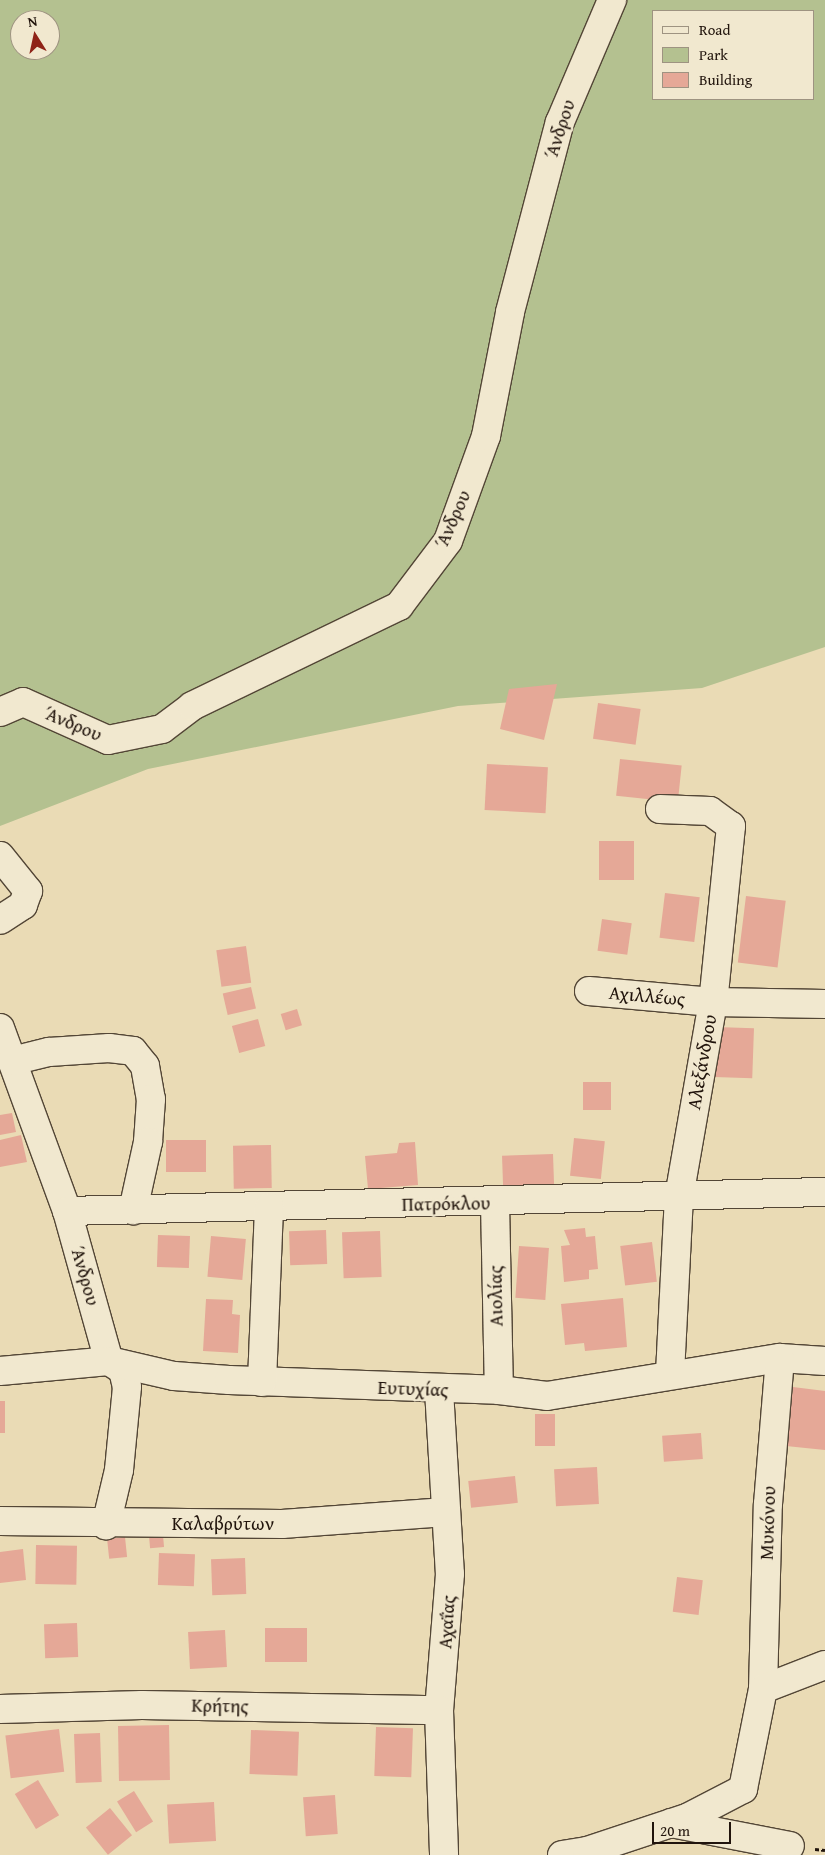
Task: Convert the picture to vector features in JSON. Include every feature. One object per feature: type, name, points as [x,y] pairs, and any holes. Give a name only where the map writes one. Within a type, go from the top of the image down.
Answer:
[{"type":"street","name":"Άνδρου","points":[[0,712],[23,702],[108,740],[162,729],[192,706],[399,606],[448,541],[486,436],[510,312],[560,122],[612,0]]},
{"type":"street","name":"Αλεξάνδρου","points":[[660,809],[710,811],[731,826],[713,1002],[679,1196],[670,1374]]},
{"type":"street","points":[[0,856],[28,891],[23,905],[0,920]]},
{"type":"street","name":"Αχιλλέως","points":[[589,991],[713,1002],[825,1004]]},
{"type":"street","name":"Άνδρου","points":[[0,1028],[67,1211],[109,1361],[122,1370],[128,1402],[106,1525]]},
{"type":"street","points":[[12,1061],[49,1052],[109,1048],[133,1051],[145,1066],[151,1099],[148,1142],[133,1210]]},
{"type":"street","name":"Πατρόκλου","points":[[67,1211],[496,1202],[825,1192]]},
{"type":"street","name":"Αιολίας","points":[[496,1202],[498,1390]]},
{"type":"street","points":[[262,1382],[269,1207]]},
{"type":"street","name":"Ευτυχίας","points":[[0,1371],[109,1361],[174,1376],[262,1382],[440,1390],[498,1390],[572,1395],[670,1374],[780,1358],[825,1362]]},
{"type":"street","name":"Μυκόνου","points":[[562,1855],[587,1852],[670,1823],[722,1803],[743,1789],[763,1689],[768,1504],[780,1358]]},
{"type":"street","name":"Αχαΐας","points":[[440,1390],[449,1609],[439,1710],[444,1855]]},
{"type":"street","name":"Καλαβρύτων","points":[[0,1521],[106,1525],[282,1524],[446,1512]]},
{"type":"street","points":[[763,1689],[825,1665]]},
{"type":"street","name":"Κρήτης","points":[[0,1709],[142,1704],[439,1710]]},
{"type":"street","points":[[670,1823],[790,1846]]},
{"type":"green space","points":[[0,0],[825,0],[825,647],[702,688],[458,706],[148,769],[0,826]]},
{"type":"building","points":[[557,684],[544,740],[500,729],[509,689]]},
{"type":"building","points":[[598,703],[641,709],[636,745],[593,739]]},
{"type":"building","points":[[620,759],[682,765],[678,802],[616,796]]},
{"type":"building","points":[[487,764],[548,767],[546,813],[485,810]]},
{"type":"building","points":[[599,841],[634,841],[634,880],[599,880]]},
{"type":"building","points":[[665,893],[700,897],[694,942],[660,938]]},
{"type":"building","points":[[746,896],[786,901],[778,967],[738,963]]},
{"type":"building","points":[[602,919],[632,923],[627,955],[598,951]]},
{"type":"building","points":[[246,946],[251,983],[221,987],[216,950]]},
{"type":"building","points":[[251,987],[256,1008],[228,1015],[223,994]]},
{"type":"building","points":[[297,1009],[302,1025],[286,1030],[281,1014]]},
{"type":"building","points":[[258,1019],[265,1046],[239,1053],[232,1026]]},
{"type":"building","points":[[716,1027],[754,1028],[752,1078],[714,1077]]},
{"type":"building","points":[[583,1082],[611,1082],[611,1110],[583,1110]]},
{"type":"building","points":[[12,1113],[16,1132],[0,1135],[0,1115]]},
{"type":"building","points":[[21,1135],[27,1162],[0,1167],[0,1140]]},
{"type":"building","points":[[574,1138],[605,1141],[601,1179],[570,1176]]},
{"type":"building","points":[[166,1140],[206,1140],[206,1172],[166,1172]]},
{"type":"building","points":[[415,1142],[418,1185],[368,1189],[365,1156],[397,1153],[399,1143]]},
{"type":"building","points":[[271,1145],[272,1188],[234,1189],[233,1146]]},
{"type":"building","points":[[553,1154],[554,1190],[503,1192],[502,1156]]},
{"type":"building","points":[[585,1228],[586,1237],[595,1236],[598,1269],[589,1270],[589,1279],[564,1282],[561,1246],[570,1245],[564,1230]]},
{"type":"building","points":[[326,1230],[327,1264],[290,1265],[289,1231]]},
{"type":"building","points":[[380,1231],[382,1277],[344,1278],[342,1232]]},
{"type":"building","points":[[158,1235],[190,1236],[189,1268],[157,1267]]},
{"type":"building","points":[[211,1236],[246,1239],[242,1280],[207,1277]]},
{"type":"building","points":[[652,1242],[657,1282],[625,1286],[620,1246]]},
{"type":"building","points":[[519,1246],[549,1248],[545,1300],[515,1298]]},
{"type":"building","points":[[623,1298],[627,1347],[585,1351],[584,1343],[565,1345],[561,1304]]},
{"type":"building","points":[[206,1299],[233,1300],[232,1314],[240,1315],[238,1353],[203,1351]]},
{"type":"building","points":[[793,1387],[825,1391],[825,1450],[786,1446]]},
{"type":"building","points":[[0,1401],[5,1401],[5,1433],[0,1433]]},
{"type":"building","points":[[535,1414],[555,1414],[555,1446],[535,1446]]},
{"type":"building","points":[[701,1433],[703,1459],[664,1462],[662,1436]]},
{"type":"building","points":[[597,1467],[599,1504],[556,1506],[554,1469]]},
{"type":"building","points":[[515,1476],[518,1503],[471,1508],[468,1481]]},
{"type":"building","points":[[163,1535],[164,1547],[150,1548],[149,1536]]},
{"type":"building","points":[[125,1537],[127,1557],[109,1559],[107,1539]]},
{"type":"building","points":[[36,1545],[77,1546],[76,1585],[35,1584]]},
{"type":"building","points":[[23,1549],[26,1580],[0,1583],[0,1552]]},
{"type":"building","points":[[159,1553],[195,1554],[194,1586],[158,1585]]},
{"type":"building","points":[[245,1558],[246,1594],[212,1595],[211,1559]]},
{"type":"building","points":[[677,1577],[703,1580],[699,1615],[673,1612]]},
{"type":"building","points":[[77,1623],[78,1657],[45,1658],[44,1624]]},
{"type":"building","points":[[265,1628],[307,1628],[307,1662],[265,1662]]},
{"type":"building","points":[[225,1630],[227,1667],[190,1669],[188,1632]]},
{"type":"building","points":[[169,1725],[170,1780],[119,1781],[118,1726]]},
{"type":"building","points":[[376,1727],[413,1728],[411,1777],[374,1776]]},
{"type":"building","points":[[59,1729],[64,1772],[11,1778],[5,1736]]},
{"type":"building","points":[[251,1730],[299,1732],[297,1776],[249,1774]]},
{"type":"building","points":[[100,1733],[102,1782],[76,1783],[74,1734]]},
{"type":"building","points":[[38,1780],[59,1815],[36,1829],[15,1794]]},
{"type":"building","points":[[134,1791],[153,1822],[136,1832],[117,1802]]},
{"type":"building","points":[[335,1795],[338,1834],[306,1836],[303,1797]]},
{"type":"building","points":[[214,1802],[216,1841],[169,1843],[167,1804]]},
{"type":"building","points":[[110,1808],[132,1835],[108,1855],[86,1828]]}]
